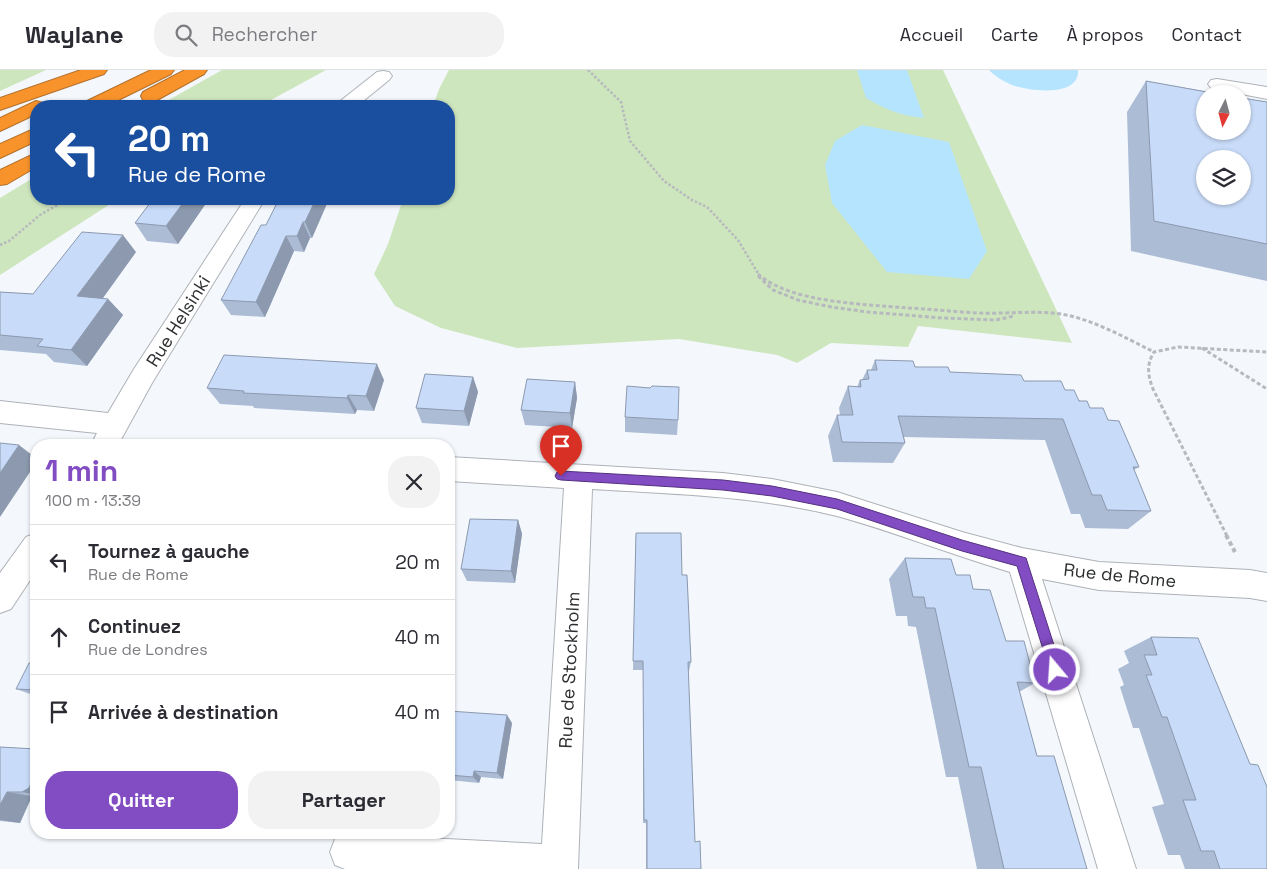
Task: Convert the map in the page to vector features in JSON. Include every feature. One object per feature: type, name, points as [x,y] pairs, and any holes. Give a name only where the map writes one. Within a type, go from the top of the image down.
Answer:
[{"type":"highway","points":[[0,104],[98,70]]},
{"type":"highway","points":[[51,100],[113,70]]},
{"type":"highway","points":[[104,100],[165,70]]},
{"type":"highway","points":[[142,100],[198,70]]},
{"type":"highway","points":[[0,124],[30,110]]},
{"type":"highway","points":[[0,152],[30,137]]},
{"type":"highway","points":[[0,180],[30,162]]},
{"type":"street","points":[[353,100],[383,76]]},
{"type":"street","points":[[1217,84],[1267,93]]},
{"type":"street","name":"Rue Helsinki","points":[[110,435],[143,376],[251,205]]},
{"type":"street","points":[[0,412],[110,435]]},
{"type":"street","name":"Rue de Rome","points":[[455,469],[723,485],[772,491],[837,504],[962,545],[1022,562],[1100,576],[1259,585]]},
{"type":"street","name":"Rue de Stockholm","points":[[348,852],[559,866],[579,476]]},
{"type":"street","points":[[0,599],[30,555]]},
{"type":"street","points":[[1022,562],[1117,869]]},
{"type":"path","points":[[588,70],[621,102],[630,141],[664,181],[692,200],[707,207],[738,240],[762,283],[769,288],[800,300],[831,308],[996,320],[1020,314]]},
{"type":"path","points":[[0,245],[9,241],[40,216],[58,205]]},
{"type":"path","points":[[757,273],[766,281],[802,294],[833,302],[902,308],[1020,314],[1052,313],[1078,318],[1154,352],[1178,347],[1267,352]]},
{"type":"path","points":[[1201,348],[1267,389]]},
{"type":"path","points":[[1154,352],[1148,360],[1149,378],[1259,585]]},
{"type":"green space","points":[[0,70],[46,70],[0,91]]},
{"type":"green space","points":[[222,70],[326,70],[271,100],[169,100]]},
{"type":"green space","points":[[449,70],[943,70],[1072,343],[918,326],[908,347],[831,343],[797,363],[777,355],[679,339],[517,348],[441,328],[395,306],[374,274],[388,244],[401,205],[455,205],[455,100],[435,100]]},
{"type":"green space","points":[[30,180],[30,205],[109,205],[0,275],[0,198]]},
{"type":"water","points":[[857,70],[907,70],[924,118],[908,116],[866,98]]},
{"type":"water","points":[[989,70],[1078,70],[1076,79],[1071,85],[1062,89],[1040,90],[1012,85],[1000,79]]},
{"type":"water","points":[[862,125],[949,142],[987,251],[969,279],[887,272],[832,203],[825,165],[835,141]]},
{"type":"building","points":[[1146,81],[1196,90],[1196,140],[1251,140],[1251,99],[1267,102],[1267,244],[1154,221]]},
{"type":"building","points":[[148,205],[182,205],[166,226],[135,223]]},
{"type":"building","points":[[276,205],[313,205],[297,236],[286,236],[256,302],[221,300],[261,225],[266,225]]},
{"type":"building","points":[[82,232],[123,235],[77,296],[108,299],[71,350],[37,346],[43,339],[0,335],[0,292],[33,294]]},
{"type":"building","points":[[224,355],[377,364],[366,396],[348,395],[347,398],[243,393],[244,391],[207,388]]},
{"type":"building","points":[[875,360],[913,361],[915,367],[948,367],[950,372],[1021,375],[1024,381],[1061,381],[1065,390],[1074,390],[1079,401],[1087,401],[1090,408],[1103,408],[1108,420],[1119,421],[1139,467],[1133,467],[1151,511],[1107,510],[1101,495],[1092,495],[1063,419],[898,416],[905,443],[842,442],[837,415],[853,415],[848,386],[861,387],[860,380],[869,379],[867,370],[877,370]]},
{"type":"building","points":[[425,374],[473,377],[464,411],[416,408]]},
{"type":"building","points":[[527,379],[575,382],[570,413],[521,410]]},
{"type":"building","points":[[627,386],[650,388],[652,386],[679,387],[678,420],[625,417]]},
{"type":"building","points":[[0,443],[19,445],[0,473]]},
{"type":"building","points":[[470,519],[518,520],[511,571],[461,569]]},
{"type":"building","points":[[636,533],[681,533],[682,575],[687,575],[691,662],[688,662],[695,842],[700,841],[701,869],[647,869],[647,820],[644,820],[643,661],[633,661]]},
{"type":"building","points":[[905,558],[951,559],[956,575],[970,575],[973,589],[990,590],[1006,641],[1024,641],[1035,683],[1017,682],[1037,756],[1054,756],[1087,869],[1004,869],[981,767],[969,767],[935,608],[926,608],[924,597],[913,597]]},
{"type":"building","points":[[1151,637],[1198,638],[1250,764],[1258,765],[1267,787],[1267,869],[1220,869],[1214,851],[1201,851],[1183,800],[1196,800],[1167,717],[1162,717],[1146,675],[1152,675],[1144,655],[1157,655]]},
{"type":"building","points":[[29,663],[30,690],[16,689]]},
{"type":"building","points":[[455,711],[507,715],[497,773],[474,771],[473,777],[455,776]]},
{"type":"building","points":[[0,747],[30,749],[29,788],[22,792],[7,792],[0,805]]},
{"type":"route","points":[[561,476],[723,485],[772,491],[837,504],[962,545],[1022,562],[1055,670]]}]
